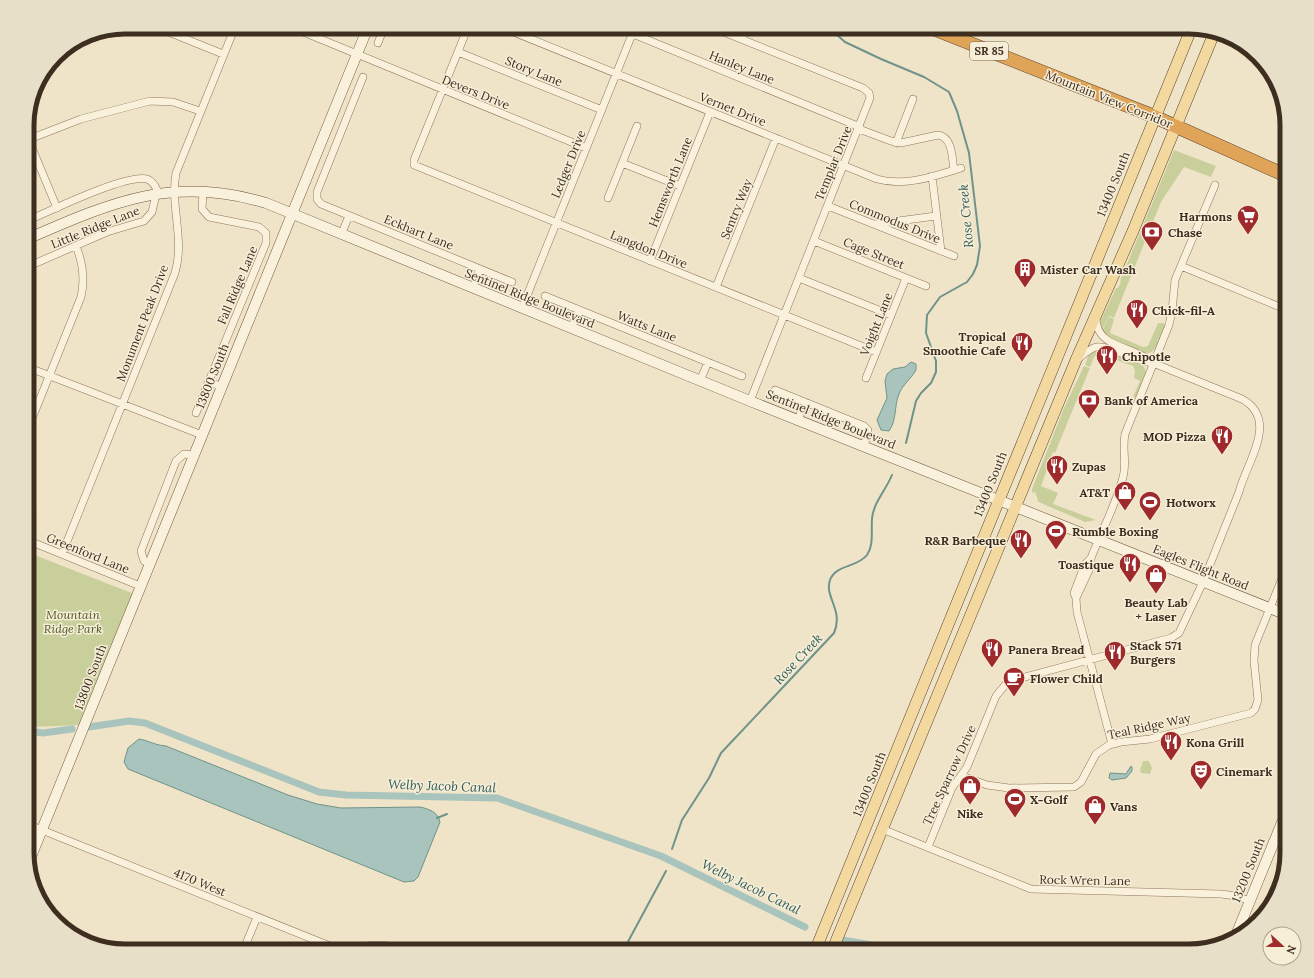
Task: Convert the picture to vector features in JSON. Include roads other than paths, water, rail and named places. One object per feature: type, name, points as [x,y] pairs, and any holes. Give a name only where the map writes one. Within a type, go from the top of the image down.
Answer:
[{"type":"highway","name":"Mountain View Corridor","points":[[946,34],[1155,117],[1280,173]]},
{"type":"main road","name":"13800 South","points":[[34,849],[365,34]]},
{"type":"main road","name":"13400 South","points":[[818,944],[1189,34]]},
{"type":"main road","points":[[835,944],[1076,360],[1133,231],[1212,37]]},
{"type":"main road","name":"Sentinel Ridge Boulevard","points":[[34,236],[108,206],[157,194],[175,192],[203,192],[248,198],[278,207],[341,235],[1016,508]]},
{"type":"main road","name":"Eagles Flight Road","points":[[1016,508],[1280,612]]},
{"type":"main road","name":"13200 South","points":[[1238,930],[1280,827]]},
{"type":"street","points":[[173,34],[223,54]]},
{"type":"street","name":"Monument Peak Drive","points":[[62,554],[177,265],[179,243],[175,192],[177,169],[232,34]]},
{"type":"street","name":"Devers Drive","points":[[308,34],[441,90],[586,148]]},
{"type":"street","points":[[378,43],[381,34]]},
{"type":"street","points":[[441,90],[465,34]]},
{"type":"street","name":"Vernet Drive","points":[[518,34],[878,179],[892,182],[904,182],[958,169]]},
{"type":"street","name":"Ledger Drive","points":[[522,308],[631,34]]},
{"type":"street","name":"Hanley Lane","points":[[642,34],[896,143],[909,142],[938,135],[944,136],[949,142],[958,169]]},
{"type":"street","name":"Templar Drive","points":[[728,34],[866,89],[869,93],[870,100],[750,401]]},
{"type":"street","points":[[742,40],[744,34]]},
{"type":"street","name":"Story Lane","points":[[458,52],[602,110]]},
{"type":"street","points":[[314,160],[328,165],[363,77]]},
{"type":"street","name":"Langdon Drive","points":[[441,90],[414,160],[414,165],[876,352]]},
{"type":"street","points":[[896,143],[913,99]]},
{"type":"street","points":[[34,136],[81,118],[150,101],[173,102],[200,111]]},
{"type":"street","points":[[337,104],[351,109]]},
{"type":"street","name":"Hemsworth Lane","points":[[650,261],[710,112]]},
{"type":"street","points":[[608,198],[637,126]]},
{"type":"street","name":"Sentry Way","points":[[716,287],[776,138]]},
{"type":"street","points":[[34,152],[58,208]]},
{"type":"street","points":[[622,163],[680,186]]},
{"type":"street","name":"Eckhart Lane","points":[[328,165],[317,192],[317,199],[321,204],[512,282]]},
{"type":"street","points":[[932,176],[941,251]]},
{"type":"street","points":[[34,218],[100,190],[141,179],[153,182],[156,187],[157,194]]},
{"type":"street","points":[[1112,744],[1077,612],[1076,598],[1091,566],[1091,558],[1123,478],[1125,467],[1123,446],[1125,434],[1172,315],[1175,284],[1181,266],[1215,185]]},
{"type":"street","name":"Fall Ridge Lane","points":[[196,413],[266,243],[266,233],[259,226],[209,217],[202,209],[203,192]]},
{"type":"street","name":"Little Ridge Lane","points":[[34,264],[115,230],[144,221],[151,215],[157,194]]},
{"type":"street","name":"Commodus Drive","points":[[828,206],[954,256]]},
{"type":"street","points":[[341,235],[349,216]]},
{"type":"street","points":[[873,224],[936,216]]},
{"type":"street","name":"Cage Street","points":[[814,241],[926,286]]},
{"type":"street","points":[[34,414],[78,306],[82,290],[82,264],[76,246]]},
{"type":"street","points":[[1181,266],[1280,307]]},
{"type":"street","points":[[473,288],[480,269]]},
{"type":"street","points":[[799,278],[891,315]]},
{"type":"street","name":"Voight Lane","points":[[866,378],[906,278]]},
{"type":"street","name":"Watts Lane","points":[[545,296],[742,376]]},
{"type":"street","points":[[571,328],[579,310]]},
{"type":"street","points":[[1096,314],[1096,328],[1104,338],[1145,356],[1153,363]]},
{"type":"street","points":[[1076,360],[1091,349],[1101,346],[1142,362],[1153,363]]},
{"type":"street","points":[[700,380],[708,362]]},
{"type":"street","name":"Tree Sparrow Drive","points":[[928,847],[952,788],[962,776],[996,696],[1003,687],[1014,680],[1171,638],[1177,635],[1182,629],[1203,582],[1239,492],[1242,480],[1259,438],[1260,420],[1254,410],[1243,400],[1153,363]]},
{"type":"street","points":[[34,369],[202,435]]},
{"type":"street","points":[[209,381],[222,387]]},
{"type":"street","points":[[776,390],[864,426],[868,430],[864,446]]},
{"type":"street","points":[[798,420],[805,402]]},
{"type":"street","name":"Greenford Lane","points":[[34,543],[140,586]]},
{"type":"street","points":[[1270,608],[1280,583]]},
{"type":"street","name":"Teal Ridge Way","points":[[962,776],[987,785],[1009,788],[1074,787],[1081,782],[1096,754],[1104,747],[1112,744],[1150,739],[1248,714],[1253,711],[1258,700],[1254,650],[1270,608]]},
{"type":"street","name":"4170 West","points":[[34,827],[325,944]]},
{"type":"street","name":"Rock Wren Lane","points":[[882,828],[1020,886],[1036,890],[1221,894],[1250,901]]},
{"type":"street","points":[[247,944],[257,917]]},
{"type":"water","points":[[911,362],[916,364],[916,370],[899,394],[892,427],[889,431],[881,430],[877,420],[887,398],[885,381],[887,374],[893,369],[905,367]]},
{"type":"water","points":[[139,739],[166,746],[288,795],[317,804],[341,808],[420,807],[435,813],[440,822],[418,877],[414,881],[404,882],[128,769],[124,762],[128,748]]},
{"type":"water","points":[[1131,766],[1132,771],[1126,778],[1112,780],[1109,778],[1110,773],[1126,774]]},
{"type":"waterway","name":"Rose Creek","points":[[837,34],[845,42],[924,77],[949,92],[957,111],[969,153],[980,246],[977,265],[967,282],[940,297],[927,315],[926,333],[936,361],[936,372],[931,383],[921,393],[916,401],[906,443]]},
{"type":"waterway","name":"Rose Creek","points":[[672,849],[682,820],[709,778],[721,753],[834,633],[837,617],[830,592],[830,580],[837,571],[858,562],[867,555],[871,547],[873,513],[877,502],[892,475]]},
{"type":"waterway","name":"Welby Jacob Canal","points":[[89,727],[129,721],[145,723],[319,792],[346,795],[497,798],[661,856],[805,927]]},
{"type":"waterway","name":"Welby Jacob Canal","points":[[34,732],[43,733],[72,729]]},
{"type":"waterway","points":[[437,818],[447,814]]},
{"type":"waterway","name":"Rose Creek","points":[[627,944],[666,871]]},
{"type":"waterway","name":"Welby Jacob Canal","points":[[843,940],[866,944]]},
{"type":"place","name":"Harmons","points":[[1248,236]]},
{"type":"place","name":"Chase","points":[[1152,252]]},
{"type":"place","name":"Mister Car Wash","points":[[1025,288]]},
{"type":"place","name":"Chick-fil-A","points":[[1137,330]]},
{"type":"place","name":"Tropical Smoothie Cafe","points":[[1022,362]]},
{"type":"place","name":"Chipotle","points":[[1107,376]]},
{"type":"place","name":"Bank of America","points":[[1089,420]]},
{"type":"place","name":"MOD Pizza","points":[[1222,456]]},
{"type":"place","name":"Zupas","points":[[1057,486]]},
{"type":"place","name":"AT&T","points":[[1125,512]]},
{"type":"place","name":"Hotworx","points":[[1150,522]]},
{"type":"place","name":"Rumble Boxing","points":[[1056,550]]},
{"type":"place","name":"R&R Barbeque","points":[[1021,560]]},
{"type":"place","name":"Toastique","points":[[1130,584]]},
{"type":"place","name":"Beauty Lab + Laser","points":[[1156,594]]},
{"type":"place","name":"Panera Bread","points":[[992,668]]},
{"type":"place","name":"Stack 571 Burgers","points":[[1115,672]]},
{"type":"place","name":"Flower Child","points":[[1014,698]]},
{"type":"place","name":"Kona Grill","points":[[1171,762]]},
{"type":"place","name":"Cinemark","points":[[1201,790]]},
{"type":"place","name":"Nike","points":[[970,806]]},
{"type":"place","name":"X-Golf","points":[[1015,818]]},
{"type":"place","name":"Vans","points":[[1095,826]]},
{"type":"park label","name":"Mountain Ridge Park","points":[[73,621]]}]
